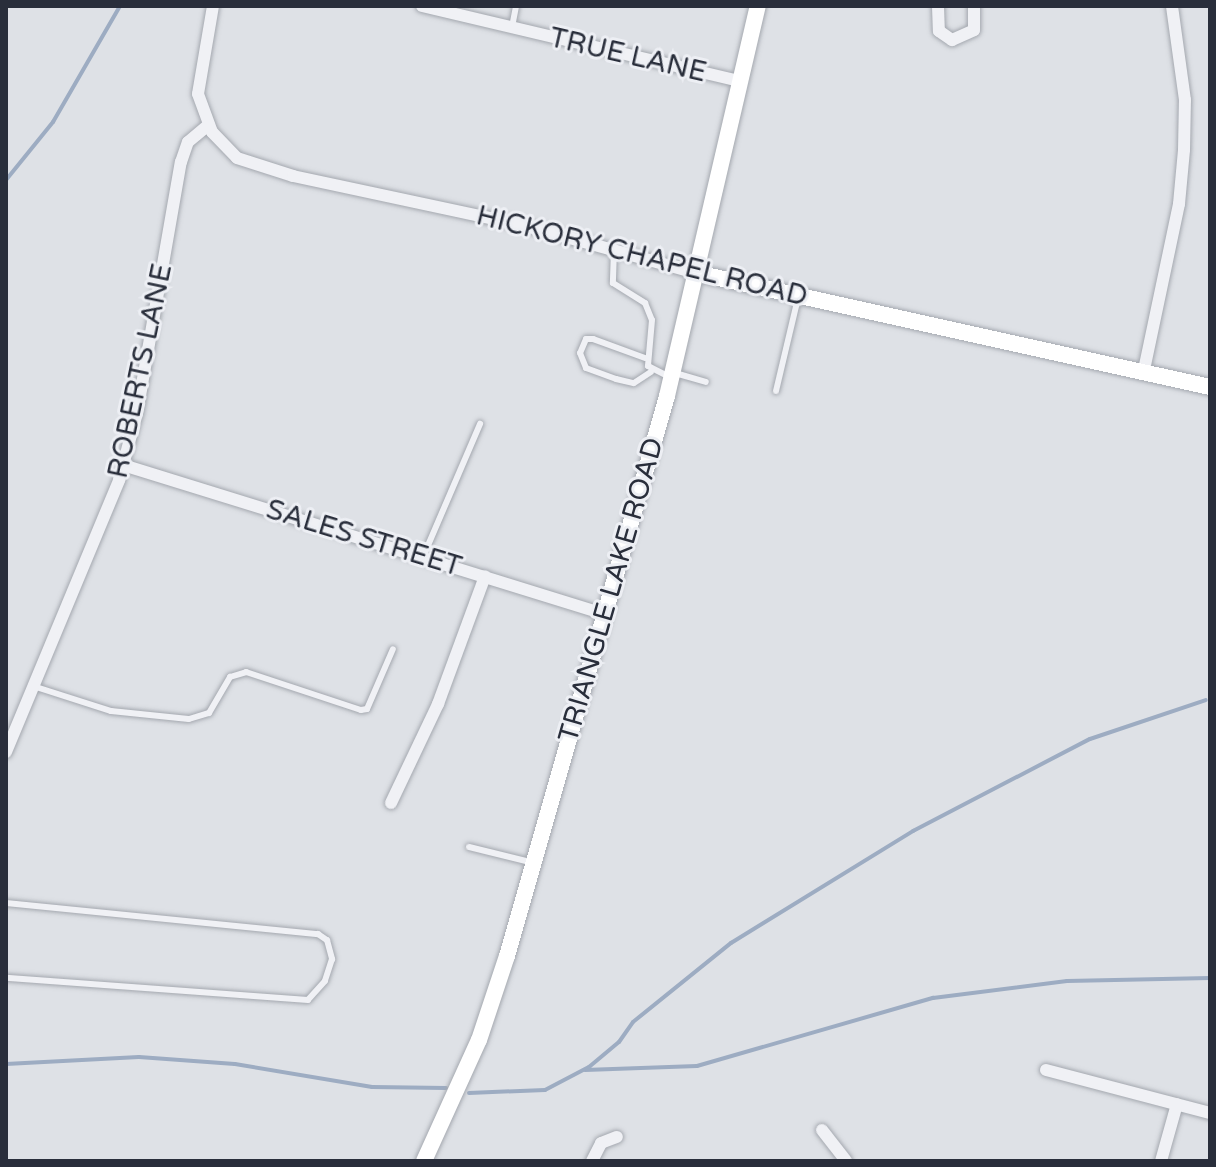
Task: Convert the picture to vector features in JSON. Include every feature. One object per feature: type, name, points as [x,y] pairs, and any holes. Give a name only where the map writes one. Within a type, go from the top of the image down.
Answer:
[{"type":"street","points":[[208,125],[199,77],[213,6]]},
{"type":"street","name":"TRUE LANE","points":[[422,6],[740,81]]},
{"type":"street","name":"TRIANGLE LAKE ROAD","points":[[424,1161],[479,1040],[534,862],[671,374],[692,272],[758,6]]},
{"type":"street","points":[[938,6],[939,31],[961,40],[977,24],[974,6]]},
{"type":"street","points":[[1144,370],[1179,204],[1184,150],[1185,100],[1172,6]]},
{"type":"street","name":"HICKORY CHAPEL ROAD","points":[[208,125],[223,146],[258,168],[614,250],[692,272],[1210,387]]},
{"type":"street","name":"ROBERTS LANE","points":[[6,752],[36,687],[123,465],[143,384],[181,162],[188,142],[208,125]]},
{"type":"street","name":"SALES STREET","points":[[123,465],[604,614]]},
{"type":"street","points":[[391,803],[438,704],[485,576]]},
{"type":"street","points":[[1046,1070],[1210,1113]]},
{"type":"street","points":[[1161,1161],[1177,1104]]},
{"type":"street","points":[[822,1130],[846,1161]]},
{"type":"street","points":[[592,1161],[601,1143],[617,1137]]},
{"type":"lane","points":[[512,27],[516,6]]},
{"type":"lane","points":[[614,250],[613,283],[645,303],[652,320],[645,358],[651,372]]},
{"type":"lane","points":[[776,391],[799,295]]},
{"type":"lane","points":[[645,358],[593,339],[586,339],[580,353],[586,368],[616,379],[634,383],[651,372],[706,382]]},
{"type":"lane","points":[[423,557],[480,424]]},
{"type":"lane","points":[[36,687],[111,711],[189,719],[209,713],[230,677],[246,672],[361,710],[367,709],[393,649]]},
{"type":"lane","points":[[469,847],[534,862]]},
{"type":"lane","points":[[6,903],[318,934],[327,940],[332,959],[325,981],[308,1000],[6,978]]},
{"type":"waterway","points":[[6,180],[53,122],[120,6]]},
{"type":"waterway","points":[[469,1093],[545,1090],[589,1067],[619,1042],[633,1022],[731,943],[913,831],[1090,739],[1206,700]]},
{"type":"waterway","points":[[585,1070],[697,1066],[933,998],[1067,981],[1210,978]]},
{"type":"waterway","points":[[6,1064],[139,1057],[235,1064],[372,1087],[446,1088]]}]
